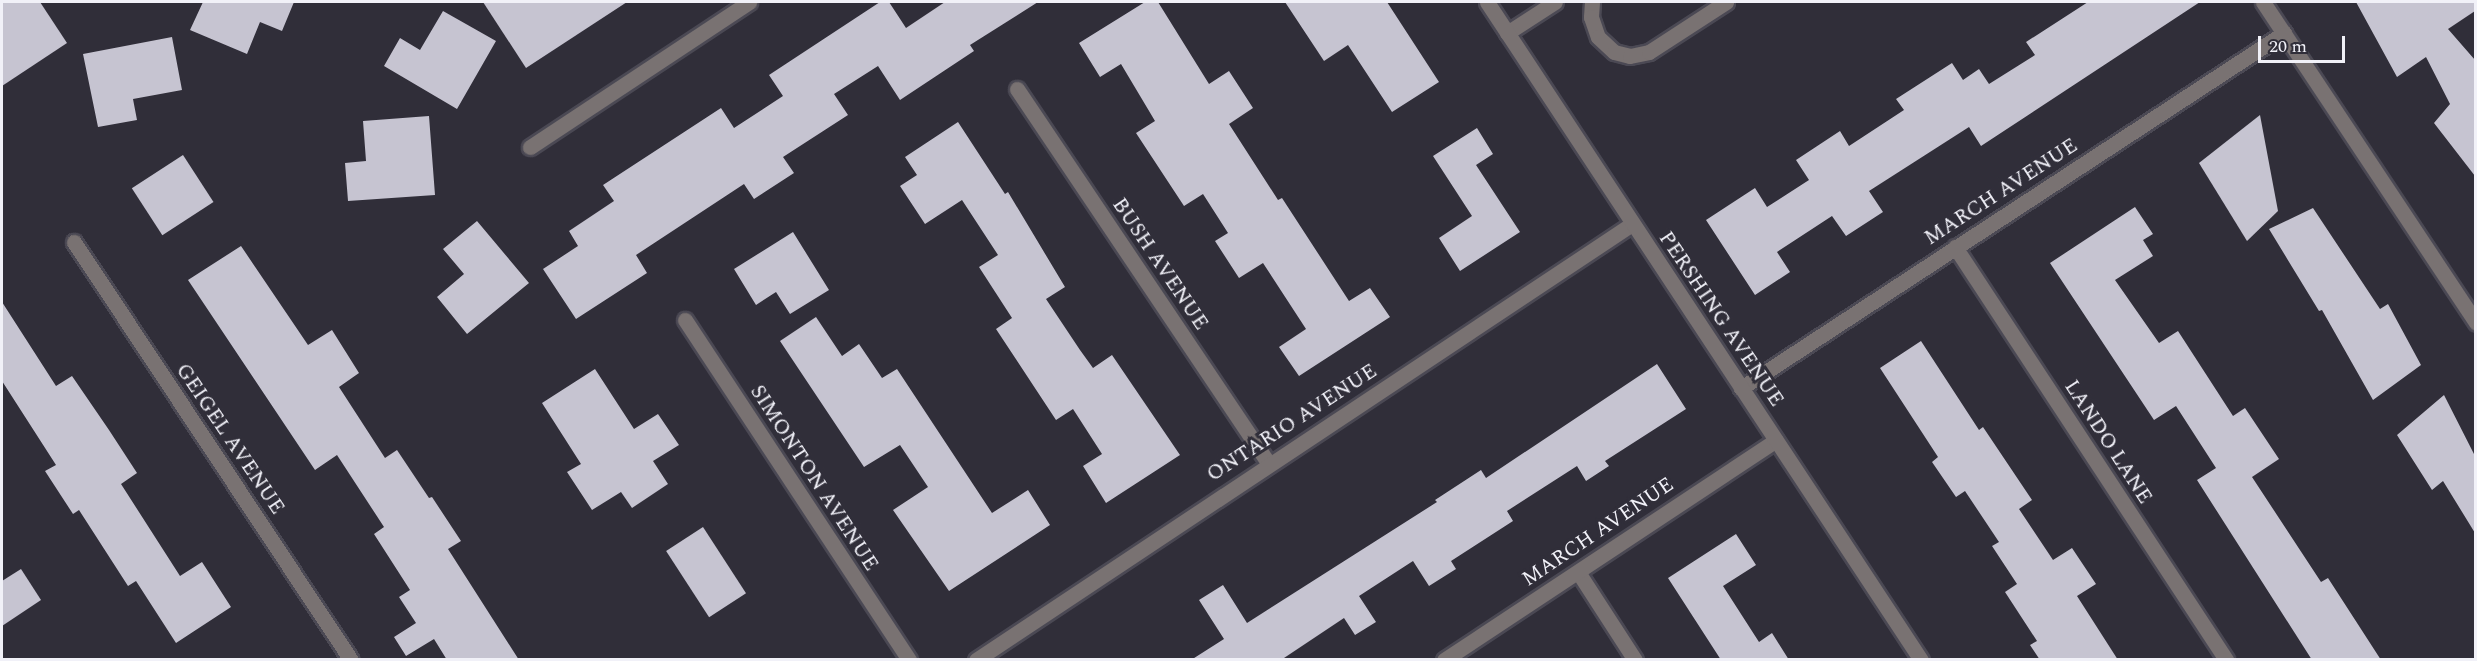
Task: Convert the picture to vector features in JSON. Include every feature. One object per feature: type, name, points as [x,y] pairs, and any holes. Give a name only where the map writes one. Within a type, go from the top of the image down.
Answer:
[{"type":"street","points":[[530,147],[749,2]]},
{"type":"street","name":"PERSHING AVENUE","points":[[1487,2],[1921,660]]},
{"type":"street","points":[[1508,33],[1555,2]]},
{"type":"street","points":[[1592,2],[1591,17],[1598,37],[1614,52],[1630,56],[1648,52],[1726,2]]},
{"type":"street","points":[[2264,2],[2475,322]]},
{"type":"street","name":"MARCH AVENUE","points":[[1741,388],[2284,33]]},
{"type":"street","name":"BUSH AVENUE","points":[[1017,89],[1268,463]]},
{"type":"street","name":"ONTARIO AVENUE","points":[[976,660],[1268,463],[1632,224]]},
{"type":"street","name":"GEIGEL AVENUE","points":[[74,242],[351,660]]},
{"type":"street","name":"LANDO LANE","points":[[1955,247],[2226,660]]},
{"type":"street","name":"SIMONTON AVENUE","points":[[685,320],[909,660]]},
{"type":"street","name":"MARCH AVENUE","points":[[1444,660],[1776,440]]},
{"type":"street","points":[[1578,572],[1635,660]]},
{"type":"building","points":[[2,2],[40,2],[67,43],[2,86]]},
{"type":"building","points":[[203,2],[294,2],[282,31],[260,22],[247,54],[190,30]]},
{"type":"building","points":[[483,2],[627,2],[526,68]]},
{"type":"building","points":[[880,2],[889,2],[906,28],[945,2],[1038,2],[970,45],[974,51],[900,100],[878,66],[834,94],[848,115],[783,157],[794,173],[754,199],[744,184],[636,255],[647,273],[576,319],[543,269],[578,246],[569,231],[614,201],[603,185],[721,108],[734,128],[783,96],[769,75]]},
{"type":"building","points":[[1145,2],[1158,2],[1209,84],[1229,71],[1253,108],[1229,124],[1278,200],[1282,198],[1349,301],[1370,288],[1390,317],[1299,376],[1279,347],[1306,329],[1263,263],[1239,278],[1215,241],[1228,233],[1203,194],[1184,206],[1136,133],[1155,121],[1121,64],[1100,77],[1079,43]]},
{"type":"building","points":[[1285,2],[1387,2],[1439,82],[1392,112],[1348,45],[1324,61]]},
{"type":"building","points":[[2088,2],[2200,2],[1981,146],[1969,127],[1869,191],[1883,212],[1846,236],[1832,216],[1777,252],[1790,272],[1755,295],[1706,220],[1755,188],[1767,207],[1809,180],[1796,160],[1840,131],[1849,146],[1904,110],[1896,99],[1952,63],[1963,80],[1979,69],[1989,84],[2035,55],[2026,42]]},
{"type":"building","points":[[2356,2],[2475,2],[2475,11],[2448,29],[2475,60],[2475,176],[2434,123],[2450,104],[2426,57],[2397,77]]},
{"type":"building","points":[[443,11],[496,41],[457,109],[384,66],[400,38],[420,50]]},
{"type":"building","points":[[172,37],[182,90],[133,99],[137,120],[98,127],[83,54]]},
{"type":"building","points":[[2260,115],[2278,211],[2247,241],[2199,163]]},
{"type":"building","points":[[429,116],[435,195],[348,201],[345,163],[366,161],[363,121]]},
{"type":"building","points":[[958,122],[1005,194],[1008,192],[1065,287],[1046,299],[1080,350],[1093,368],[1112,355],[1180,455],[1106,503],[1083,466],[1102,454],[1073,409],[1056,420],[996,329],[1012,318],[979,267],[998,255],[962,200],[925,224],[900,186],[917,175],[905,157]]},
{"type":"building","points":[[1477,128],[1493,154],[1476,165],[1520,232],[1460,271],[1439,238],[1472,216],[1433,156]]},
{"type":"building","points":[[183,155],[213,202],[162,235],[132,188]]},
{"type":"building","points":[[2135,207],[2153,234],[2143,240],[2153,256],[2115,280],[2159,343],[2178,331],[2233,416],[2245,408],[2279,459],[2252,477],[2321,582],[2328,578],[2381,660],[2312,660],[2197,480],[2216,468],[2176,406],[2154,420],[2050,263]]},
{"type":"building","points":[[2313,208],[2380,309],[2388,304],[2421,365],[2373,400],[2322,310],[2319,311],[2269,229]]},
{"type":"building","points":[[477,221],[529,283],[467,334],[437,297],[464,274],[443,249]]},
{"type":"building","points":[[793,232],[829,290],[790,314],[776,292],[756,305],[734,269]]},
{"type":"building","points":[[241,246],[308,345],[332,330],[359,373],[339,387],[385,458],[397,450],[429,498],[432,497],[461,541],[448,549],[519,660],[447,660],[434,639],[406,656],[394,637],[416,623],[399,597],[410,590],[374,534],[384,527],[337,455],[315,470],[188,280]]},
{"type":"building","points":[[2,302],[56,386],[72,376],[137,473],[121,484],[180,576],[202,562],[231,607],[176,643],[136,581],[128,586],[79,510],[73,514],[45,471],[56,465],[2,381]]},
{"type":"building","points":[[816,317],[842,356],[859,344],[882,378],[897,369],[992,513],[1028,490],[1050,525],[949,591],[893,510],[928,487],[900,445],[864,467],[780,341]]},
{"type":"building","points":[[1921,341],[1979,430],[1983,427],[2032,500],[2019,509],[2053,560],[2072,548],[2096,584],[2077,596],[2118,660],[2040,660],[2030,645],[2037,641],[2005,592],[2017,584],[1992,546],[1999,542],[1965,491],[1956,497],[1932,462],[1938,457],[1880,368]]},
{"type":"building","points":[[1657,364],[1686,409],[1605,461],[1609,466],[1586,481],[1577,466],[1507,511],[1513,521],[1451,561],[1456,569],[1429,586],[1413,561],[1359,596],[1376,622],[1355,635],[1344,618],[1281,660],[1191,660],[1224,639],[1199,600],[1223,585],[1247,623],[1437,502],[1435,500],[1481,470],[1486,478]]},
{"type":"building","points":[[595,369],[634,429],[658,414],[679,445],[653,461],[668,484],[632,508],[621,492],[592,510],[567,472],[581,464],[542,403]]},
{"type":"building","points":[[2444,395],[2475,456],[2475,533],[2443,481],[2432,490],[2397,435]]},
{"type":"building","points":[[703,527],[746,593],[709,617],[666,551]]},
{"type":"building","points":[[1736,534],[1756,565],[1723,586],[1759,642],[1772,633],[1789,660],[1721,660],[1668,578]]},
{"type":"building","points":[[21,569],[41,600],[2,626],[2,581]]}]
